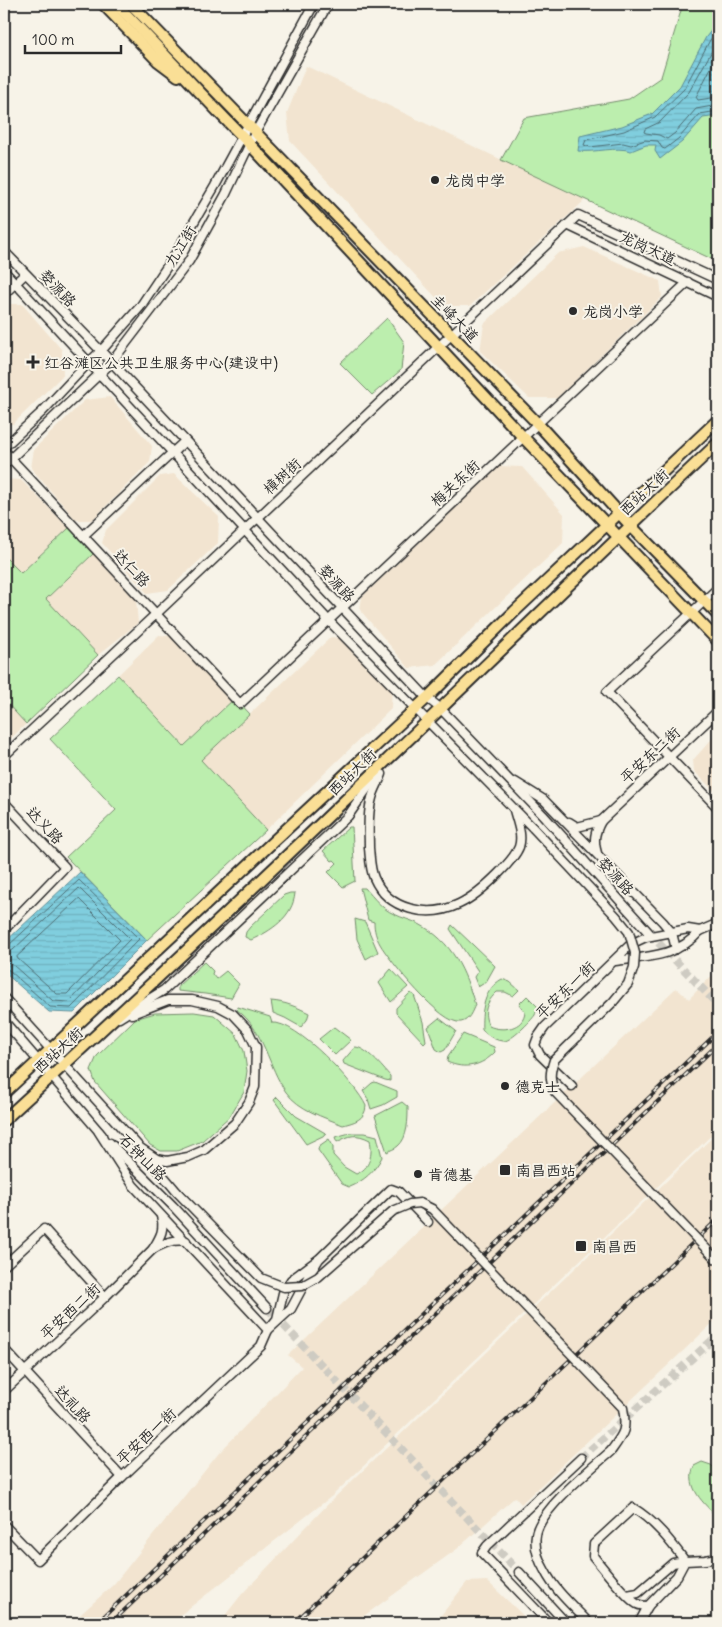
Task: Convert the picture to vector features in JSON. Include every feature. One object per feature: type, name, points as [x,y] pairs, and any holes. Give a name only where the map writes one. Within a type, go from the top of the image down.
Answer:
[{"type":"main road","points":[[103,4],[158,61],[198,92]]},
{"type":"main road","points":[[116,4],[164,52],[198,92]]},
{"type":"main road","name":"圭峰大道","points":[[131,4],[170,42],[255,133],[538,424],[630,525],[718,615]]},
{"type":"main road","points":[[140,4],[179,44],[202,77]]},
{"type":"main road","name":"圭峰大道","points":[[198,92],[242,136],[249,146],[523,437],[718,641]]},
{"type":"main road","name":"西站大街","points":[[4,1093],[427,698],[514,612],[718,420]]},
{"type":"main road","name":"西站大街","points":[[4,1120],[110,1024],[618,536],[718,443]]},
{"type":"street","name":"九江街","points":[[4,447],[42,412],[101,351],[140,307],[174,256],[314,4]]},
{"type":"street","name":"九江街","points":[[4,465],[111,362],[189,261],[226,194],[255,133],[328,4]]},
{"type":"street","name":"樟树街","points":[[4,756],[578,215]]},
{"type":"street","name":"龙岗大道","points":[[578,215],[718,280]]},
{"type":"street","name":"龙岗大道","points":[[567,225],[718,297]]},
{"type":"street","name":"婺源路","points":[[4,251],[101,351],[427,698],[440,708],[506,776],[650,934]]},
{"type":"street","name":"婺源路","points":[[4,271],[100,372],[244,531],[329,621],[485,777],[629,932],[635,952],[634,967],[628,984],[613,1002],[554,1060],[550,1071],[551,1084],[555,1092],[718,1261]]},
{"type":"street","points":[[4,294],[25,274]]},
{"type":"street","name":"梅关东街","points":[[240,704],[688,282]]},
{"type":"street","points":[[83,536],[185,441]]},
{"type":"street","name":"达仁路","points":[[4,451],[240,704]]},
{"type":"street","points":[[718,588],[607,692],[718,808]]},
{"type":"street","name":"平安东二街","points":[[601,821],[718,711]]},
{"type":"street","points":[[388,759],[372,798],[368,826],[370,859],[374,877],[382,890],[390,900],[403,907],[420,912],[440,910],[458,905],[483,889],[508,863],[518,848],[520,832],[513,808]]},
{"type":"street","points":[[506,776],[544,800],[563,819],[672,933],[676,949]]},
{"type":"street","name":"达义路","points":[[4,802],[66,867],[4,930]]},
{"type":"street","points":[[563,819],[577,827],[601,821]]},
{"type":"street","points":[[597,855],[594,843],[596,831],[601,821]]},
{"type":"street","points":[[615,961],[666,954],[691,942],[700,932],[718,921]]},
{"type":"street","points":[[615,961],[621,952],[631,944],[646,937],[688,929],[700,932]]},
{"type":"street","name":"平安东一街","points":[[572,1086],[540,1055],[535,1046],[545,1028],[615,961]]},
{"type":"street","points":[[4,998],[139,1147],[177,1192],[261,1278],[284,1287],[302,1286],[318,1278],[393,1211],[410,1204],[420,1203],[432,1209],[623,1408],[625,1420],[624,1434],[611,1450],[551,1507],[541,1521],[536,1535],[536,1552],[545,1572],[554,1585],[589,1623]]},
{"type":"street","points":[[110,1024],[168,1000],[192,1000],[218,1006],[233,1014],[248,1030],[256,1047],[255,1087],[249,1102],[235,1123],[204,1150],[188,1157],[167,1161],[157,1159],[139,1147]]},
{"type":"street","name":"石钟山路","points":[[4,1021],[99,1132],[172,1206],[267,1308]]},
{"type":"street","points":[[99,1132],[133,1185],[268,1330]]},
{"type":"street","points":[[268,1330],[277,1319],[283,1293],[291,1280],[319,1259],[391,1189],[399,1192],[428,1222]]},
{"type":"street","points":[[153,1249],[164,1225],[160,1214]]},
{"type":"street","points":[[4,1266],[44,1229],[105,1297]]},
{"type":"street","points":[[153,1249],[165,1242],[177,1240],[187,1242]]},
{"type":"street","name":"平安西二街","points":[[4,1391],[105,1297],[153,1249]]},
{"type":"street","points":[[268,1330],[291,1309],[319,1259]]},
{"type":"street","name":"平安西一街","points":[[4,1525],[38,1560],[122,1477],[261,1346],[268,1330]]},
{"type":"street","name":"达礼路","points":[[4,1350],[122,1477]]},
{"type":"street","points":[[549,1623],[482,1553],[581,1458]]},
{"type":"street","points":[[648,1606],[641,1606],[635,1603],[593,1556],[594,1544],[633,1508],[642,1514],[672,1543],[685,1561]]},
{"type":"street","points":[[627,1595],[638,1593],[673,1563],[718,1558]]},
{"type":"street","points":[[639,1623],[648,1606],[676,1576],[685,1561]]},
{"type":"street","points":[[519,1572],[566,1623]]},
{"type":"shaded area","name":"龙岗中学","points":[[306,66],[585,200],[470,306],[444,306],[290,141],[287,113]]},
{"type":"shaded area","name":"龙岗小学","points":[[584,247],[660,281],[662,297],[557,398],[529,398],[480,351],[484,324],[558,253]]},
{"type":"shaded area","name":"红谷滩区公共卫生服务中心(建设中)","points":[[4,304],[22,304],[62,350],[63,375],[13,424],[4,424]]},
{"type":"shaded area","points":[[110,397],[152,446],[150,462],[92,520],[76,520],[31,468],[34,449],[85,400]]},
{"type":"shaded area","points":[[499,466],[522,467],[564,514],[563,543],[435,665],[409,668],[360,610],[362,597]]},
{"type":"shaded area","points":[[174,474],[219,517],[218,543],[168,590],[147,593],[102,543],[106,530],[160,476]]},
{"type":"shaded area","points":[[4,479],[21,480],[69,528],[21,573],[4,556]]},
{"type":"shaded area","points":[[93,554],[136,600],[138,623],[98,655],[46,599]]},
{"type":"shaded area","points":[[159,635],[179,637],[235,698],[184,746],[118,675]]},
{"type":"shaded area","points":[[331,637],[349,639],[392,683],[391,709],[266,830],[201,760]]},
{"type":"shaded area","points":[[4,700],[26,724],[4,745]]},
{"type":"shaded area","points":[[718,732],[718,795],[694,771],[693,760]]},
{"type":"shaded area","points":[[718,969],[718,1129],[332,1496],[170,1623],[71,1623],[114,1584],[219,1453],[302,1367],[288,1355],[676,988],[689,999]]},
{"type":"shaded area","points":[[718,1132],[718,1318],[521,1504],[515,1497],[457,1549],[354,1623],[219,1623],[242,1594],[332,1500]]},
{"type":"shaded area","points":[[487,1581],[531,1623],[435,1623],[467,1582]]},
{"type":"green space","points":[[683,4],[718,4],[718,262],[501,160],[524,118],[629,99],[661,77]]},
{"type":"green space","points":[[387,318],[404,342],[401,370],[372,395],[340,363]]},
{"type":"green space","points":[[69,528],[93,554],[46,599],[98,655],[26,724],[4,700],[4,556],[21,573]]},
{"type":"green space","points":[[118,675],[184,746],[235,698],[250,714],[201,760],[266,830],[147,940],[66,857],[116,810],[50,739]]},
{"type":"green space","points":[[349,827],[352,827],[355,881],[343,887],[328,872],[337,863],[334,860],[332,861],[323,851]]},
{"type":"green space","points":[[360,888],[365,888],[378,903],[390,912],[419,924],[441,939],[462,969],[475,1005],[466,1020],[461,1022],[452,1020],[442,1014],[429,1003],[394,964],[376,936],[374,922],[368,920]]},
{"type":"green space","points":[[295,893],[293,902],[280,922],[251,940],[245,937],[250,927],[284,895]]},
{"type":"green space","points":[[355,919],[365,922],[378,952],[366,959],[357,939]]},
{"type":"green space","points":[[452,925],[495,966],[486,982],[478,987],[474,977],[478,971],[450,929]]},
{"type":"green space","points":[[204,962],[213,971],[212,974],[216,979],[226,971],[239,984],[231,998],[178,991],[178,986]]},
{"type":"green space","points":[[391,969],[408,987],[391,1002],[379,983]]},
{"type":"green space","points":[[502,979],[510,982],[519,990],[513,996],[505,992],[497,992],[493,996],[486,1008],[489,1026],[506,1029],[512,1028],[521,1022],[525,1012],[519,1004],[527,996],[538,1007],[535,1015],[525,1026],[511,1038],[504,1041],[492,1038],[482,1030],[483,1008],[487,995],[496,983]]},
{"type":"green space","points":[[410,993],[414,995],[423,1022],[426,1041],[424,1043],[396,1013],[396,1008]]},
{"type":"green space","points":[[271,1001],[291,1005],[309,1013],[307,1020],[301,1027],[273,1013]]},
{"type":"green space","points":[[238,1007],[270,1017],[272,1023],[283,1025],[310,1042],[339,1070],[360,1096],[366,1106],[364,1114],[355,1121],[343,1125],[298,1104],[286,1092],[254,1027],[237,1010]]},
{"type":"green space","points":[[194,1012],[214,1015],[236,1034],[244,1051],[247,1071],[244,1092],[230,1116],[202,1141],[177,1151],[161,1151],[150,1145],[95,1082],[91,1070],[97,1056],[135,1019],[155,1013]]},
{"type":"green space","points":[[439,1018],[456,1031],[445,1050],[441,1052],[436,1049],[428,1027]]},
{"type":"green space","points":[[334,1027],[351,1040],[335,1055],[319,1039]]},
{"type":"green space","points":[[463,1034],[494,1047],[495,1052],[485,1061],[473,1065],[460,1066],[447,1062],[448,1056]]},
{"type":"green space","points":[[355,1047],[364,1050],[374,1058],[390,1076],[390,1081],[344,1064],[343,1061]]},
{"type":"green space","points":[[375,1082],[397,1091],[397,1097],[371,1109],[363,1091]]},
{"type":"green space","points":[[277,1097],[296,1116],[327,1134],[306,1144],[274,1100]]},
{"type":"green space","points":[[402,1102],[408,1107],[406,1133],[398,1146],[387,1152],[375,1116]]},
{"type":"green space","points":[[350,1133],[365,1133],[377,1136],[382,1157],[368,1175],[360,1182],[349,1187],[342,1184],[318,1150],[319,1146],[329,1139],[333,1146],[333,1155],[344,1167],[356,1174],[361,1172],[365,1169],[371,1156],[370,1140],[361,1136],[353,1136],[337,1142],[335,1137]]},
{"type":"green space","points":[[702,1462],[711,1465],[718,1471],[718,1518],[697,1495],[692,1481],[694,1466]]},
{"type":"water","points":[[718,22],[718,116],[703,118],[682,142],[660,159],[655,151],[656,145],[646,145],[631,151],[619,149],[578,151],[580,136],[622,126],[652,114],[680,86],[706,37]]},
{"type":"water","points":[[80,872],[147,940],[74,1013],[49,1012],[4,972],[4,943]]},
{"type":"tunnel","points":[[650,934],[718,1005]]},
{"type":"tunnel","points":[[267,1308],[519,1572]]},
{"type":"tunnel","points":[[581,1458],[718,1335]]},
{"type":"railway","points":[[97,1623],[718,1032]]},
{"type":"railway","points":[[111,1623],[718,1044]]},
{"type":"railway","points":[[294,1623],[718,1219]]},
{"type":"place","name":"龙岗中学","points":[[435,180]]},
{"type":"place","name":"龙岗小学","points":[[573,311]]},
{"type":"place","name":"红谷滩区公共卫生服务中心(建设中)","points":[[33,362]]},
{"type":"place","name":"德克士","points":[[505,1086]]},
{"type":"place","name":"南昌西站","points":[[505,1170]]},
{"type":"place","name":"肯德基","points":[[418,1174]]},
{"type":"place","name":"南昌西","points":[[581,1246]]}]
